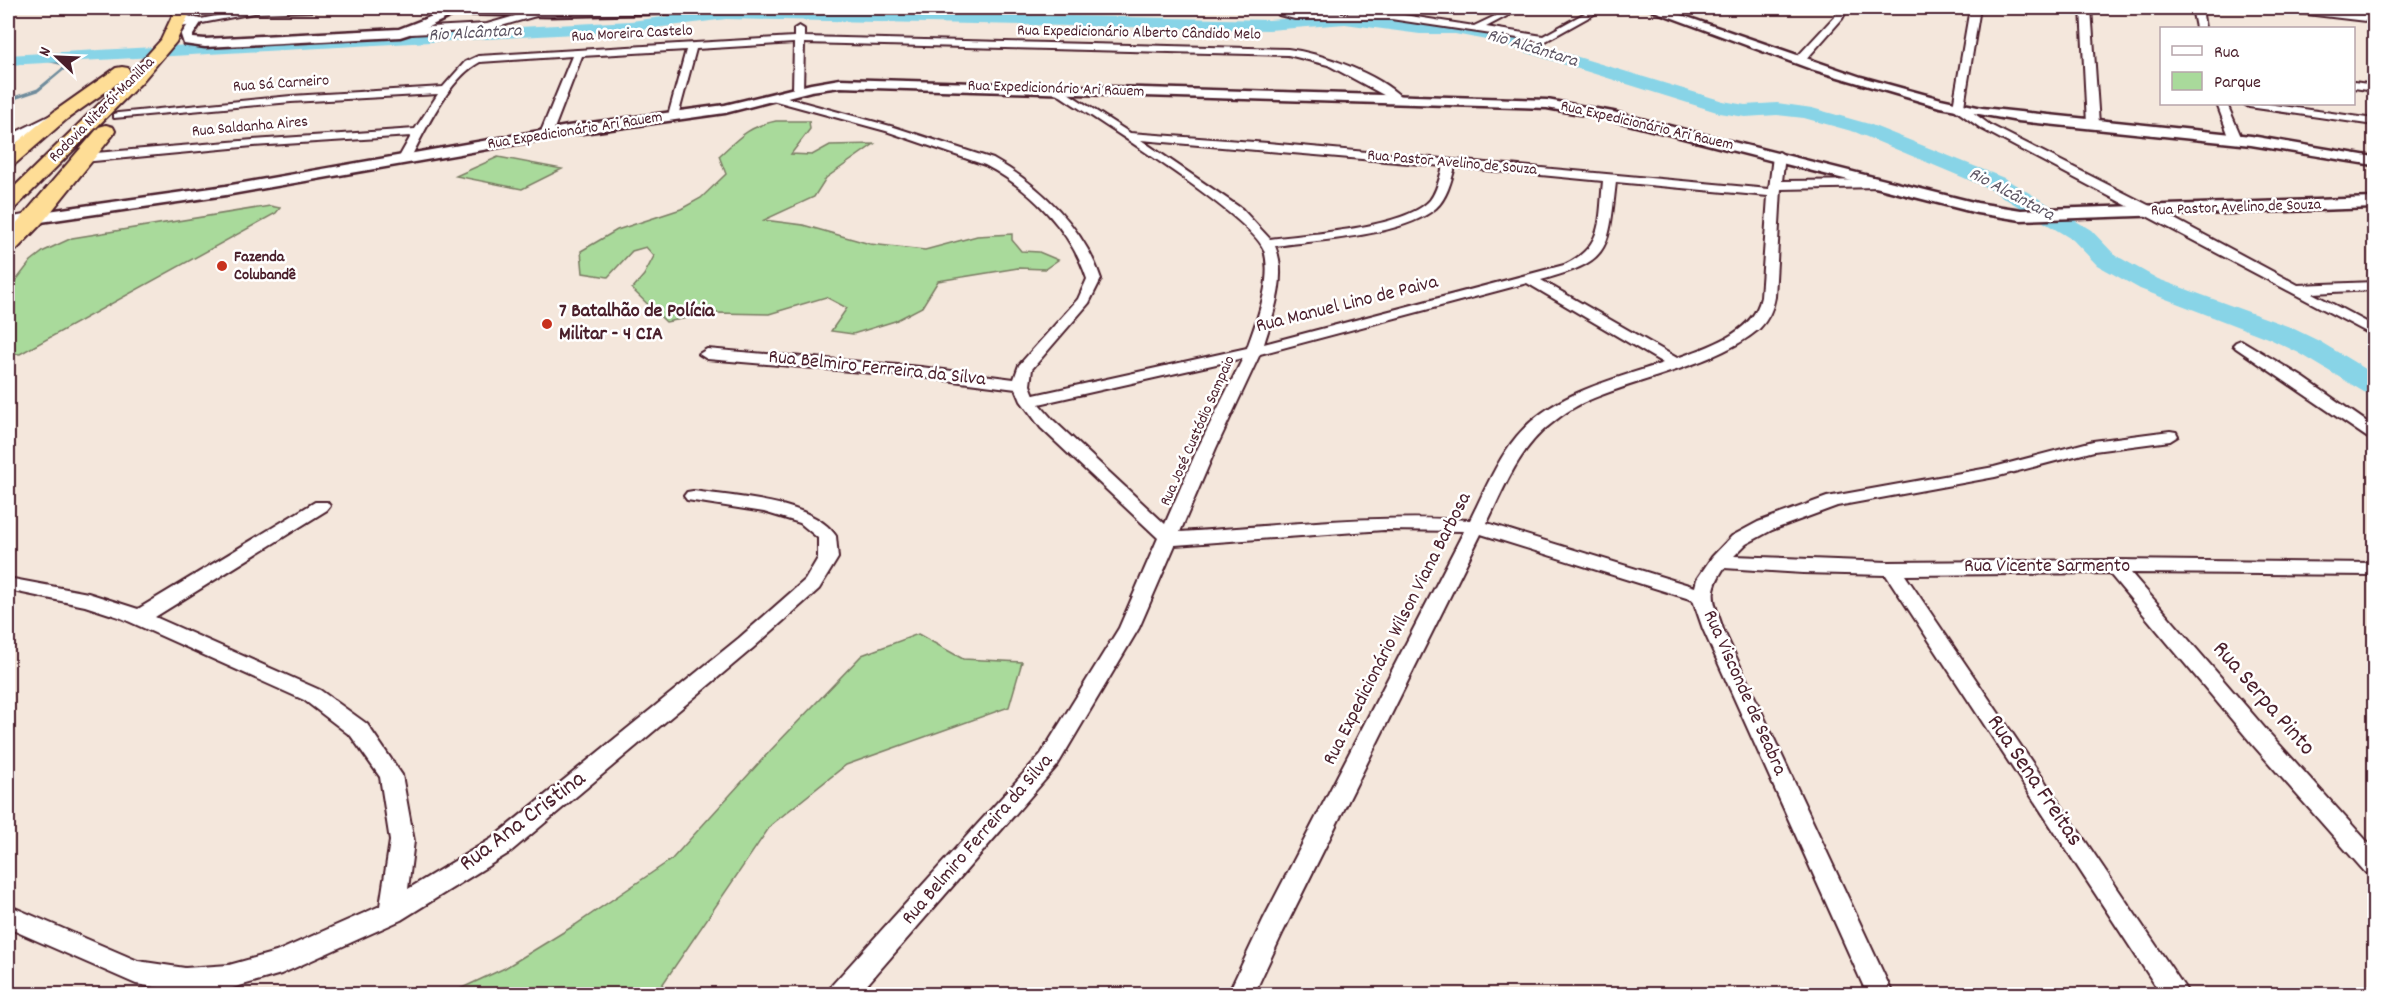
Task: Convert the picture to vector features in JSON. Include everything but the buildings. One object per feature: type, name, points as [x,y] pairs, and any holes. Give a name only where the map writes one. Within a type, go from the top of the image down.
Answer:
[{"type":"highway","name":"Rodovia Niterói-Manilha","points":[[9,219],[160,42],[177,14]]},
{"type":"highway","points":[[8,155],[61,115],[135,69]]},
{"type":"highway","points":[[9,219],[34,218],[53,196],[118,116],[135,69]]},
{"type":"highway","points":[[9,219],[53,196]]},
{"type":"street","points":[[177,14],[196,21],[268,8]]},
{"type":"street","points":[[252,11],[315,8]]},
{"type":"street","points":[[411,31],[457,9],[549,11],[769,8]]},
{"type":"street","points":[[1279,8],[1282,13],[1295,16],[1334,14],[1407,19],[1544,39],[1600,8]]},
{"type":"street","points":[[1334,14],[1350,8]]},
{"type":"street","points":[[1475,29],[1518,8]]},
{"type":"street","points":[[1657,8],[1800,60],[1900,93],[1958,107],[2020,117],[2236,139],[2374,160]]},
{"type":"street","points":[[1800,60],[1839,17],[1843,8]]},
{"type":"street","points":[[1958,107],[1975,8]]},
{"type":"street","points":[[2086,8],[2093,124]]},
{"type":"street","points":[[2197,8],[2201,27]]},
{"type":"street","points":[[2281,8],[2312,15],[2374,19]]},
{"type":"street","points":[[196,21],[187,35],[188,40],[225,42],[487,27],[549,11]]},
{"type":"street","points":[[1407,19],[1424,11]]},
{"type":"street","points":[[798,90],[799,28]]},
{"type":"street","name":"Rua Moreira Castelo","points":[[446,90],[468,62],[478,59],[798,40]]},
{"type":"street","name":"Rua Expedicionário Alberto Cândido Melo","points":[[798,40],[1296,52],[1329,61],[1397,98]]},
{"type":"street","points":[[673,117],[692,45]]},
{"type":"street","points":[[546,134],[579,52]]},
{"type":"street","name":"Rua Expedicionário Ari Rauem","points":[[34,218],[97,212],[546,134],[736,108],[798,90],[840,83],[1520,102],[1567,107],[1613,116],[1995,212],[2038,215],[2097,213]]},
{"type":"street","points":[[2355,85],[2374,88]]},
{"type":"street","points":[[1058,89],[1236,212],[1268,243],[1392,225],[1415,218],[1437,199],[1450,164]]},
{"type":"street","points":[[405,159],[446,90]]},
{"type":"street","name":"Rua Sá Carneiro","points":[[118,116],[271,101],[446,90]]},
{"type":"street","points":[[776,98],[890,129],[989,162],[1002,169],[1067,226],[1091,264],[1094,279],[1084,300],[1025,368],[1022,385],[1029,401],[1063,440],[1170,539],[1428,522],[1476,526],[1702,596]]},
{"type":"street","points":[[2222,105],[2236,139]]},
{"type":"street","points":[[2256,105],[2374,122]]},
{"type":"street","points":[[1958,107],[1986,127],[2298,289],[2374,332]]},
{"type":"street","name":"Rua Saldanha Aires","points":[[83,158],[253,143],[420,132]]},
{"type":"street","name":"Rua Pastor Avelino de Souza","points":[[1129,136],[1775,189],[1881,183]]},
{"type":"street","name":"Rua Expedicionário Wilson Viana Barbosa","points":[[1241,994],[1272,928],[1476,526],[1523,440],[1532,430],[1586,395],[1676,364],[1744,334],[1755,327],[1765,313],[1779,156]]},
{"type":"street","name":"Rua Manuel Lino de Paiva","points":[[1029,401],[1254,351],[1531,280],[1569,268],[1596,250],[1602,231],[1610,177]]},
{"type":"street","name":"Rua Pastor Avelino de Souza","points":[[2097,213],[2374,203]]},
{"type":"street","name":"Rua José Custódio Sampaio","points":[[1170,539],[1208,448],[1254,351],[1268,309],[1273,267],[1268,243]]},
{"type":"street","points":[[1531,280],[1676,364]]},
{"type":"street","points":[[2298,289],[2374,286]]},
{"type":"street","points":[[2241,345],[2306,386],[2374,434]]},
{"type":"street","name":"Rua Belmiro Ferreira da Silva","points":[[707,354],[921,372],[1022,385]]},
{"type":"street","name":"Rua Visconde de Seabra","points":[[1880,994],[1718,640],[1702,596],[1707,579],[1719,561],[1740,540],[1765,526],[1833,501],[1986,474],[2093,446],[2170,436]]},
{"type":"street","name":"Rua Ana Cristina","points":[[8,916],[136,972],[185,980],[229,977],[280,962],[392,912],[500,846],[746,643],[812,584],[828,558],[826,536],[806,519],[766,507],[693,496]]},
{"type":"street","points":[[139,618],[321,506]]},
{"type":"street","name":"Rua Belmiro Ferreira da Silva","points":[[842,994],[1049,760],[1129,628],[1170,539]]},
{"type":"street","name":"Rua Vicente Sarmento","points":[[1719,561],[1769,566],[1891,568],[2114,566],[2374,569]]},
{"type":"street","name":"Rua Serpa Pinto","points":[[2114,566],[2261,739],[2374,865]]},
{"type":"street","name":"Rua Sena Freitas","points":[[1891,568],[2176,994]]},
{"type":"street","points":[[8,584],[88,600],[139,618],[312,695],[359,730],[391,775],[402,841],[392,912]]},
{"type":"green space","points":[[776,121],[809,121],[810,129],[791,154],[812,155],[830,145],[874,144],[826,178],[814,197],[764,220],[803,225],[870,244],[925,250],[977,236],[1012,234],[1012,240],[1021,251],[1039,252],[1058,260],[1045,269],[1018,268],[938,281],[922,307],[895,321],[853,334],[831,331],[847,308],[826,297],[769,314],[715,313],[666,322],[632,289],[644,275],[654,256],[646,247],[632,251],[608,277],[583,273],[581,251],[617,230],[681,209],[701,198],[726,174],[719,156],[751,130]]},
{"type":"green space","points":[[498,157],[562,169],[522,189],[456,176]]},
{"type":"green space","points":[[270,206],[280,208],[276,213],[20,354],[8,353],[8,291],[31,261],[44,251],[72,238]]},
{"type":"green space","points":[[918,634],[963,659],[1022,662],[1009,707],[846,765],[771,825],[656,994],[449,994],[505,968],[575,925],[672,859],[769,752],[862,655]]},
{"type":"waterway","name":"Rio Alcântara","points":[[8,60],[631,26],[726,14],[1269,25],[1345,19],[1420,29],[1455,29],[1489,35],[1720,107],[1745,111],[1777,109],[1805,112],[1862,128],[1996,183],[2082,235],[2106,260],[2149,284],[2280,333],[2309,347],[2374,386]]},
{"type":"waterway","points":[[8,100],[38,90],[68,65],[42,59]]},
{"type":"place","name":"Fazenda Colubandê","points":[[222,266]]},
{"type":"place","name":"7 Batalhão de Polícia Militar - 4 CIA","points":[[547,324]]}]
